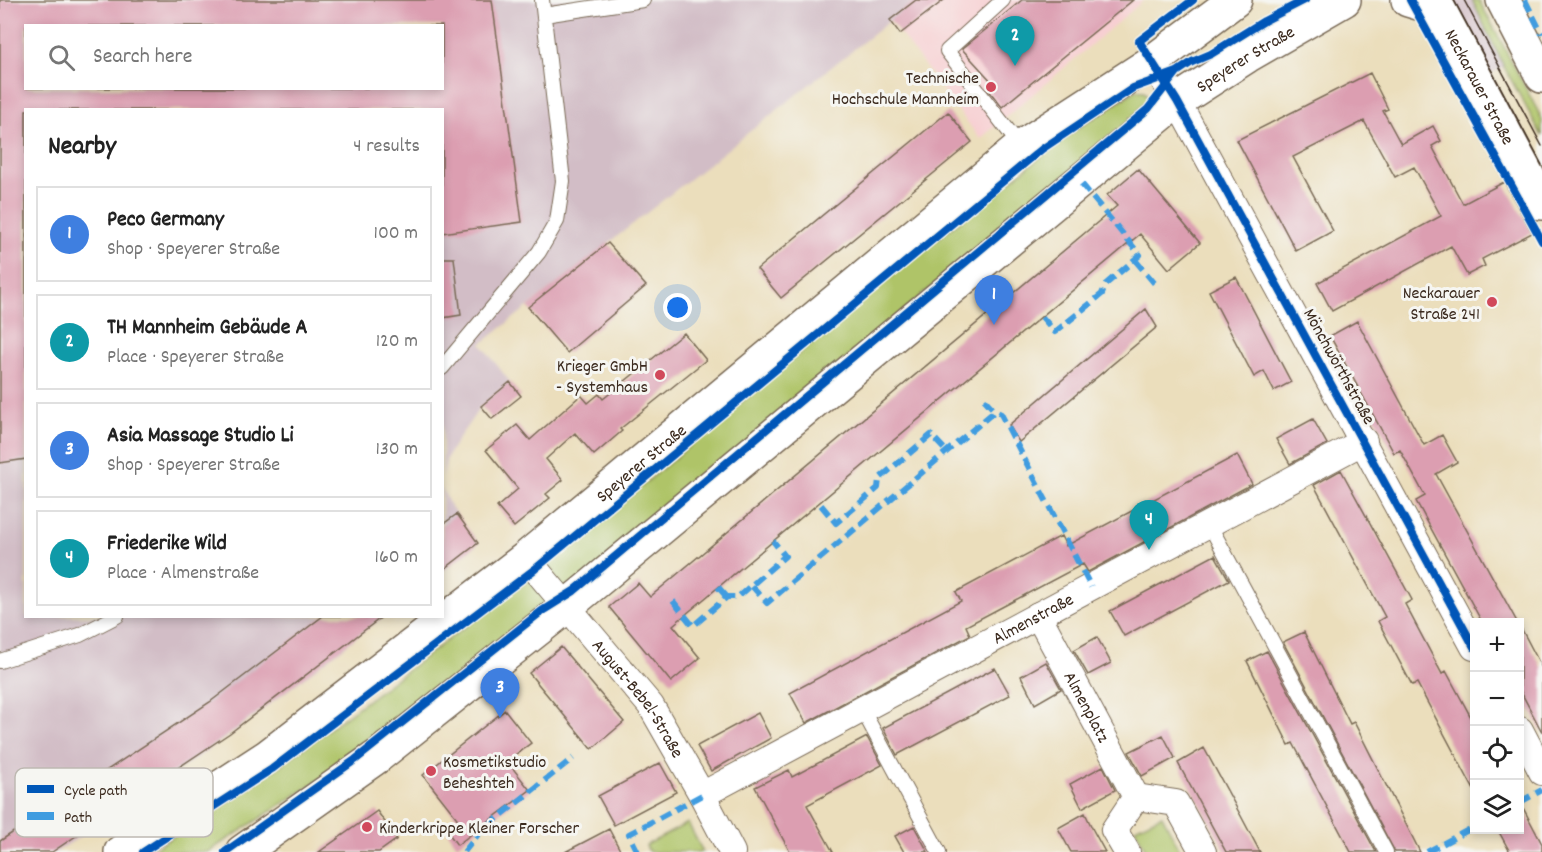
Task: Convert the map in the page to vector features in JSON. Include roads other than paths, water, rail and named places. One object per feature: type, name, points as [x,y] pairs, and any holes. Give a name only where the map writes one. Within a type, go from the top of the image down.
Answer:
[{"type":"street","name":"Speyerer Straße","points":[[213,792],[268,756],[526,558],[1021,147],[1152,63],[1235,0]]},
{"type":"street","name":"Speyerer Straße","points":[[242,852],[378,756],[567,606],[1177,101],[1247,56],[1344,0]]},
{"type":"street","points":[[1503,0],[1542,76]]},
{"type":"street","name":"Neckarauer Straße","points":[[1426,3],[1542,203]]},
{"type":"street","name":"Speyerer Straße","points":[[1152,63],[1177,101]]},
{"type":"street","name":"Mönchwörthstraße","points":[[1177,101],[1470,640]]},
{"type":"street","name":"Almenstraße","points":[[702,795],[1364,441]]},
{"type":"street","name":"August-Bebel-Straße","points":[[526,558],[651,706],[732,852]]},
{"type":"street","name":"Almenplatz","points":[[1038,615],[1136,797]]},
{"type":"street","points":[[1524,738],[1542,772]]},
{"type":"street","points":[[1127,852],[1114,830],[1136,797],[1176,803],[1203,852]]},
{"type":"street","name":"Speyerer Straße","points":[[121,852],[144,837]]},
{"type":"lane","points":[[444,366],[539,252],[557,221],[563,181],[542,0]]},
{"type":"lane","points":[[544,15],[643,0]]},
{"type":"lane","points":[[1003,0],[947,51],[1021,147]]},
{"type":"lane","points":[[1209,524],[1386,852]]},
{"type":"lane","points":[[0,660],[80,635],[113,618]]},
{"type":"lane","points":[[862,709],[939,852]]},
{"type":"tram line","points":[[1454,0],[1542,165]]},
{"type":"tram line","points":[[1464,0],[1542,146]]},
{"type":"place","name":"TH Mannheim Gebäude A","points":[[1015,66]]},
{"type":"place","name":"Technische Hochschule Mannheim","points":[[991,87]]},
{"type":"place","name":"Neckarauer Straße 241","points":[[1492,302]]},
{"type":"place","name":"Peco Germany","points":[[994,325]]},
{"type":"place","name":"Krieger GmbH - Systemhaus","points":[[660,375]]},
{"type":"place","name":"Friederike Wild","points":[[1149,550]]},
{"type":"place","name":"Asia Massage Studio Li","points":[[500,718]]},
{"type":"place","name":"Kosmetikstudio Beheshteh","points":[[431,771]]},
{"type":"place","name":"Kinderkrippe Kleiner Forscher","points":[[367,827]]}]
